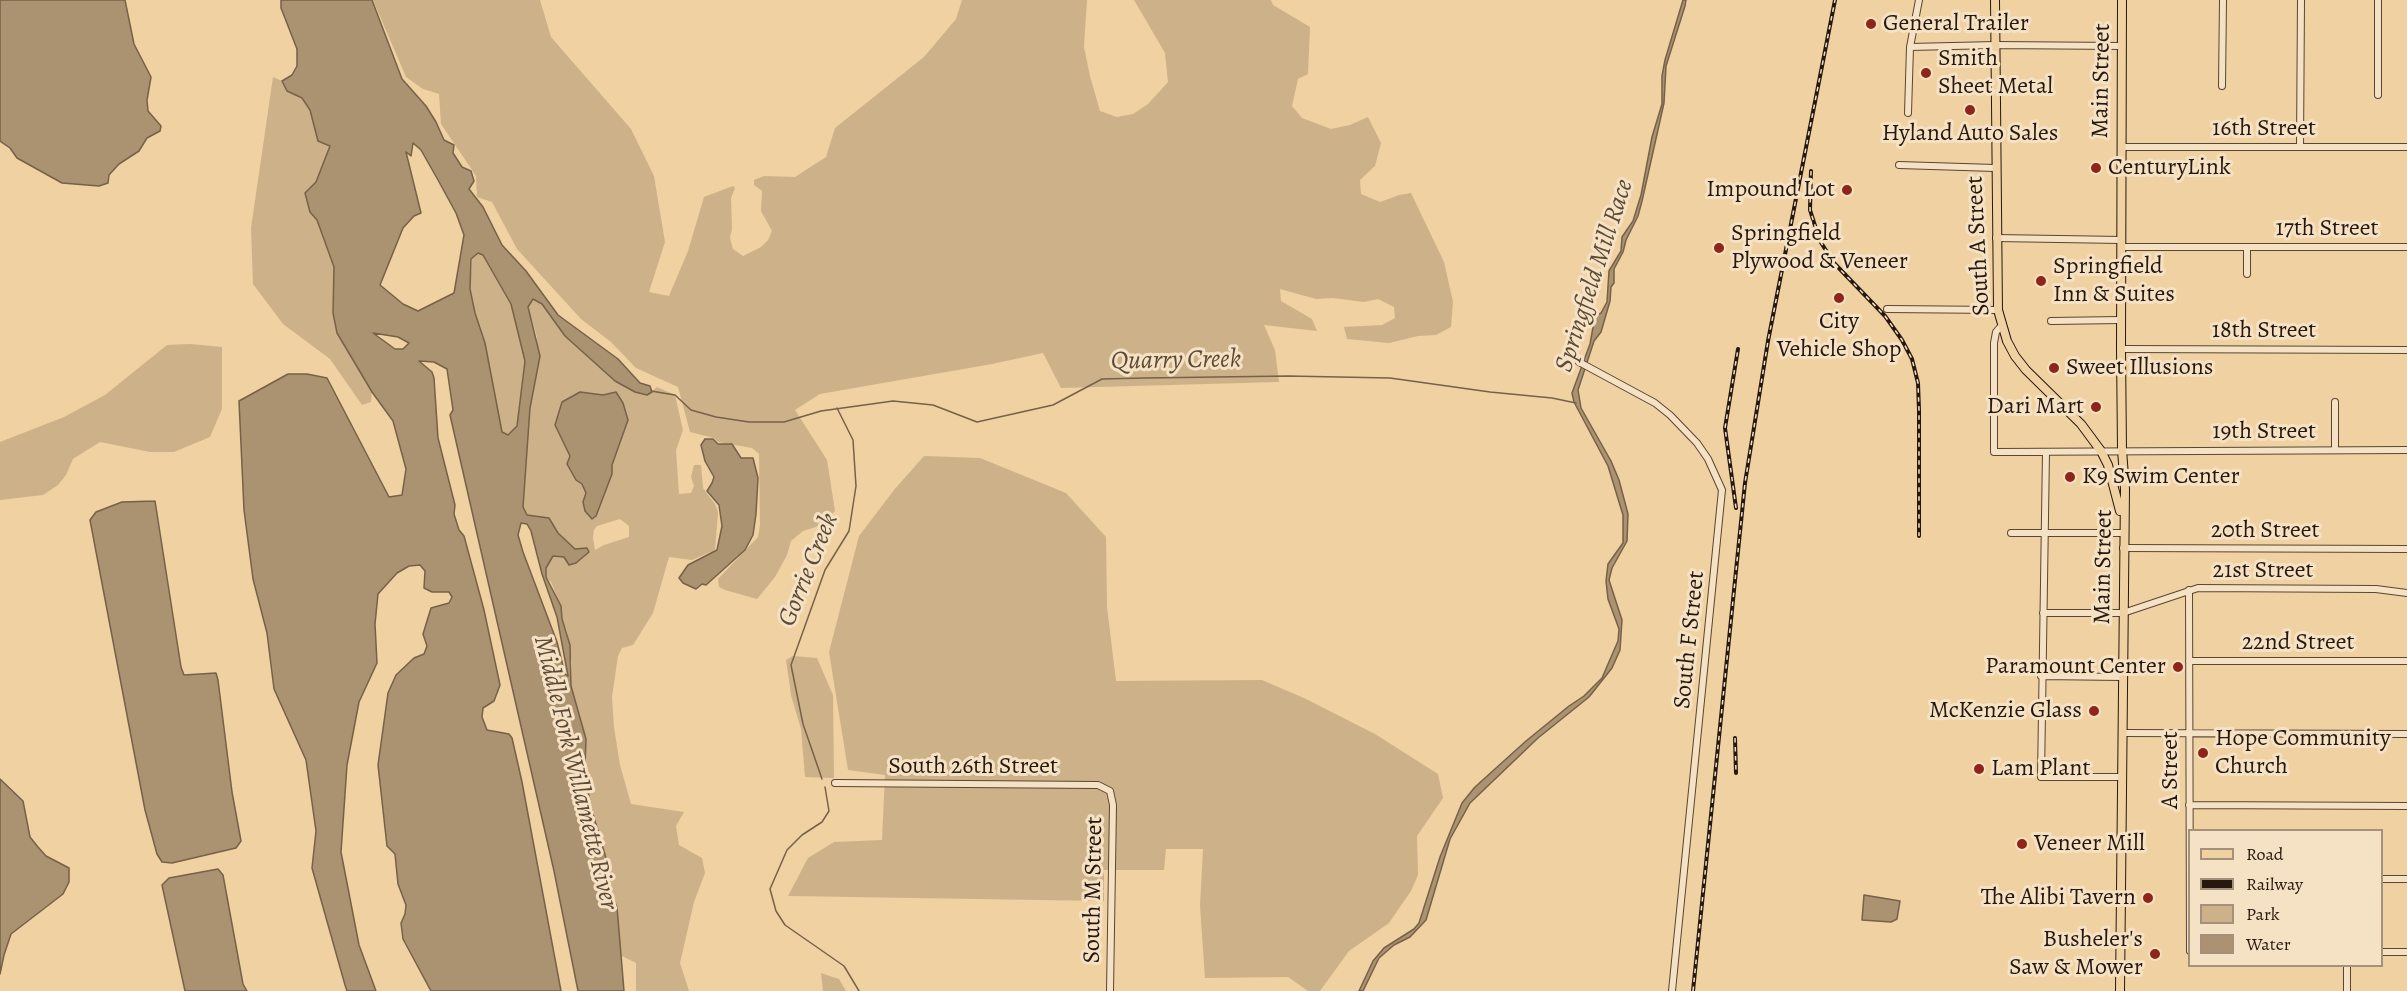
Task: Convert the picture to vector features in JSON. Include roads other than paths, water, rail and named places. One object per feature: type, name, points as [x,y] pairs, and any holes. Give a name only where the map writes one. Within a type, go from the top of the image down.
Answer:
[{"type":"main road","name":"South A Street","points":[[1995,0],[1998,310],[2015,356],[2026,370],[2081,424],[2101,451],[2113,480],[2123,523]]},
{"type":"main road","name":"Main Street","points":[[2120,991],[2125,489],[2122,450],[2121,350],[2122,0]]},
{"type":"street","points":[[1908,113],[1910,47],[1919,0]]},
{"type":"street","points":[[2222,86],[2223,0]]},
{"type":"street","points":[[2300,147],[2301,0]]},
{"type":"street","points":[[2378,0],[2378,94]]},
{"type":"street","points":[[1910,47],[2121,46]]},
{"type":"street","name":"16th Street","points":[[2121,147],[2407,147]]},
{"type":"street","points":[[1899,165],[1995,168]]},
{"type":"street","name":"17th Street","points":[[1996,238],[2247,247],[2407,247]]},
{"type":"street","name":"17th Street","points":[[2247,247],[2247,274]]},
{"type":"street","points":[[1887,309],[1998,310]]},
{"type":"street","points":[[2051,321],[2121,320]]},
{"type":"street","name":"19th Street","points":[[2002,325],[1996,332],[1994,343],[1994,452],[2407,450]]},
{"type":"street","name":"18th Street","points":[[2121,350],[2407,350]]},
{"type":"street","name":"South F Street","points":[[1579,362],[1655,403],[1670,415],[1692,437],[1708,459],[1722,489],[1672,991]]},
{"type":"street","points":[[2335,402],[2335,450]]},
{"type":"street","points":[[2046,452],[2041,777],[2121,777]]},
{"type":"street","points":[[2011,533],[2123,533]]},
{"type":"street","name":"20th Street","points":[[2123,548],[2407,549]]},
{"type":"street","name":"21st Street","points":[[2043,613],[2122,613],[2164,601],[2189,590],[2376,589],[2407,593]]},
{"type":"street","name":"A Street","points":[[2188,829],[2189,590]]},
{"type":"street","name":"22nd Street","points":[[2189,661],[2407,661]]},
{"type":"street","points":[[2041,676],[2122,677]]},
{"type":"street","points":[[2122,733],[2407,734]]},
{"type":"street","name":"South 26th Street","points":[[835,783],[1098,785],[1110,791]]},
{"type":"street","name":"South M Street","points":[[1110,791],[1113,805],[1110,991]]},
{"type":"street","points":[[2188,805],[2407,806]]},
{"type":"street","points":[[2383,879],[2407,879]]},
{"type":"street","points":[[2383,952],[2407,952]]},
{"type":"street","points":[[2347,967],[2347,991]]},
{"type":"water","points":[[0,0],[125,0],[134,44],[151,77],[147,100],[148,111],[161,126],[160,131],[147,138],[139,151],[119,164],[109,175],[108,183],[99,186],[62,183],[17,158],[10,148],[0,141]]},
{"type":"water","name":"Middle Fork Willamette River","points":[[281,0],[372,0],[402,79],[426,106],[444,140],[454,145],[453,153],[462,167],[471,171],[474,181],[469,189],[483,207],[502,245],[526,271],[558,315],[618,359],[640,383],[650,386],[652,392],[647,395],[635,392],[615,381],[565,336],[542,304],[533,299],[528,307],[540,356],[530,408],[523,507],[527,515],[549,518],[558,533],[575,549],[587,548],[589,552],[576,563],[569,565],[564,557],[553,556],[546,568],[546,577],[561,606],[562,619],[570,645],[571,686],[586,739],[585,766],[590,804],[611,875],[609,889],[617,907],[624,991],[578,991],[554,871],[450,415],[453,410],[447,369],[434,362],[419,361],[432,372],[434,378],[438,438],[455,505],[454,514],[459,530],[464,536],[484,610],[500,685],[494,701],[483,708],[482,717],[487,730],[509,734],[512,738],[561,991],[431,991],[403,939],[401,923],[406,905],[398,884],[395,854],[387,846],[378,765],[388,693],[396,675],[414,658],[424,654],[427,646],[423,634],[431,608],[449,603],[452,597],[449,592],[432,592],[424,588],[425,571],[420,565],[409,566],[397,573],[378,594],[375,624],[377,663],[359,702],[347,765],[341,852],[359,945],[376,991],[347,991],[312,868],[316,831],[306,760],[274,689],[267,633],[253,579],[244,510],[239,401],[288,374],[307,374],[327,378],[389,497],[402,495],[406,469],[393,421],[372,392],[337,333],[333,313],[334,267],[317,220],[310,212],[305,193],[316,182],[330,146],[318,141],[310,110],[302,98],[287,91],[282,81],[292,75],[297,66],[297,49],[281,8]],"holes":[[[413,143],[421,150],[438,180],[456,213],[464,235],[454,293],[418,311],[403,304],[380,285],[403,228],[414,216],[421,213],[406,152],[411,156]],[[478,253],[483,255],[511,304],[525,361],[517,426],[508,435],[502,432],[485,343],[475,313],[470,289],[471,259]],[[373,333],[398,337],[409,343],[403,349],[395,349]],[[521,523],[527,524],[557,617],[568,676],[565,674],[557,642],[518,535]]]},
{"type":"water","points":[[1683,0],[1686,0],[1685,6],[1666,66],[1664,103],[1638,216],[1614,269],[1614,283],[1611,287],[1610,301],[1601,332],[1594,341],[1578,390],[1581,408],[1619,480],[1628,514],[1627,541],[1612,568],[1609,580],[1622,620],[1620,650],[1612,668],[1589,697],[1538,738],[1470,803],[1450,839],[1426,920],[1410,937],[1394,945],[1379,958],[1363,991],[1359,991],[1373,961],[1384,948],[1414,929],[1419,923],[1440,857],[1462,803],[1475,787],[1526,741],[1584,696],[1602,678],[1618,641],[1619,629],[1608,599],[1606,581],[1608,564],[1623,543],[1623,515],[1608,466],[1574,402],[1572,393],[1590,344],[1595,316],[1601,313],[1607,302],[1609,271],[1621,251],[1622,237],[1633,221],[1641,195],[1652,137],[1662,104],[1662,76],[1665,60]]},
{"type":"water","points":[[580,392],[603,395],[616,392],[623,403],[628,420],[612,465],[612,474],[596,516],[592,519],[585,511],[583,502],[586,493],[567,464],[570,456],[555,425],[562,402]]},
{"type":"water","points":[[705,439],[713,439],[718,444],[732,444],[741,458],[753,458],[758,478],[756,514],[753,535],[745,550],[706,585],[702,584],[696,589],[683,583],[679,578],[688,565],[717,550],[722,526],[719,505],[707,491],[714,477],[705,461],[701,445]]},
{"type":"water","points":[[155,501],[181,667],[184,675],[216,673],[218,680],[232,792],[241,841],[236,848],[172,863],[162,862],[157,854],[145,810],[90,520],[96,512],[122,502]]},
{"type":"water","points":[[0,779],[23,801],[30,837],[46,856],[69,868],[69,882],[63,894],[11,934],[0,974]]},
{"type":"water","points":[[218,869],[223,875],[243,984],[247,991],[185,991],[162,885],[169,878]]},
{"type":"water","points":[[1864,895],[1900,901],[1897,919],[1891,922],[1862,920]]},
{"type":"waterway","name":"Quarry Creek","points":[[651,391],[675,395],[691,410],[749,422],[784,422],[821,411],[893,401],[933,405],[977,422],[1053,405],[1102,379],[1145,378],[1288,376],[1390,378],[1576,403]]},
{"type":"waterway","name":"Gorrie Creek","points":[[822,779],[803,724],[791,665],[825,570],[849,531],[856,486],[853,440],[837,408]]},
{"type":"waterway","name":"Gorrie Creek","points":[[825,787],[829,811],[822,822],[802,835],[787,850],[770,889],[776,911],[785,925],[844,966],[859,991]]},
{"type":"railway","points":[[1693,991],[1745,483],[1768,341],[1835,0]]},
{"type":"railway","points":[[1811,171],[1810,210],[1820,241],[1834,263],[1885,316],[1912,359],[1918,383],[1919,536]]},
{"type":"railway","points":[[1736,508],[1725,428],[1738,349]]},
{"type":"railway","points":[[1735,738],[1736,773]]},
{"type":"place","name":"General Trailer","points":[[1871,24]]},
{"type":"place","name":"Smith Sheet Metal","points":[[1926,73]]},
{"type":"place","name":"Hyland Auto Sales","points":[[1970,110]]},
{"type":"place","name":"CenturyLink","points":[[2096,168]]},
{"type":"place","name":"Impound Lot","points":[[1847,190]]},
{"type":"place","name":"Springfield Plywood & Veneer","points":[[1719,248]]},
{"type":"place","name":"Springfield Inn & Suites","points":[[2041,281]]},
{"type":"place","name":"City Vehicle Shop","points":[[1839,298]]},
{"type":"place","name":"Sweet Illusions","points":[[2054,368]]},
{"type":"place","name":"Dari Mart","points":[[2096,407]]},
{"type":"place","name":"K9 Swim Center","points":[[2070,477]]},
{"type":"place","name":"Paramount Center","points":[[2178,667]]},
{"type":"place","name":"McKenzie Glass","points":[[2094,711]]},
{"type":"place","name":"Hope Community Church","points":[[2203,753]]},
{"type":"place","name":"Lam Plant","points":[[1979,769]]},
{"type":"place","name":"Veneer Mill","points":[[2022,844]]},
{"type":"place","name":"The Alibi Tavern","points":[[2148,898]]},
{"type":"place","name":"Busheler's Saw & Mower","points":[[2155,954]]},
{"type":"water label","name":"Springfield Mill Race","points":[[1595,276]]}]
